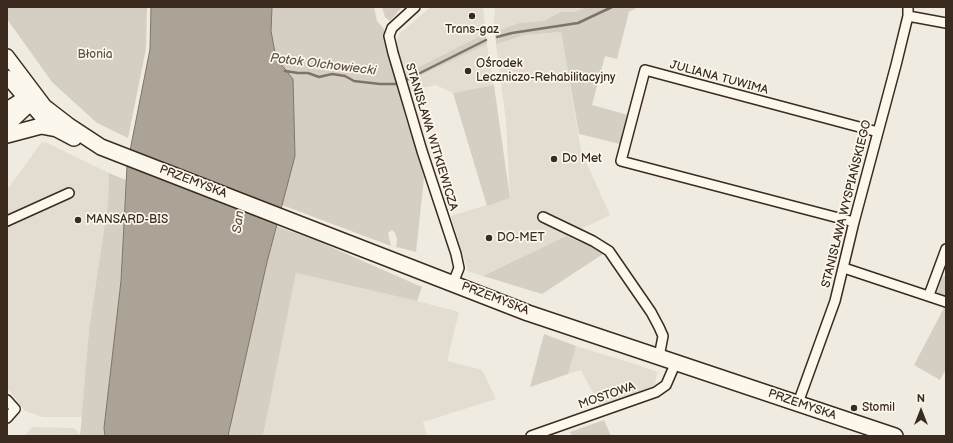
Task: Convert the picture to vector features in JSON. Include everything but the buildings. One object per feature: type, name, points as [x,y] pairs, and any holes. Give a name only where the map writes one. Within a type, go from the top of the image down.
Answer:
[{"type":"main road","name":"PRZEMYSKA","points":[[7,56],[47,108],[69,126],[105,148]]},
{"type":"main road","name":"PRZEMYSKA","points":[[7,77],[40,116],[56,129],[87,144],[105,148],[528,313],[895,436]]},
{"type":"main road","points":[[7,77],[10,94],[7,108]]},
{"type":"main road","points":[[7,126],[25,108],[28,102],[28,92],[25,81]]},
{"type":"main road","points":[[7,108],[18,103],[28,102],[47,108]]},
{"type":"main road","points":[[7,135],[41,126],[56,129]]},
{"type":"street","name":"STANISŁAWA WITKIEWICZA","points":[[415,7],[392,28],[389,36],[412,116],[456,254],[459,268],[453,283]]},
{"type":"street","points":[[908,11],[946,23]]},
{"type":"street","name":"STANISŁAWA WYSPIAŃSKIEGO","points":[[798,403],[835,302],[908,11]]},
{"type":"street","name":"JULIANA TUWIMA","points":[[854,222],[621,161],[645,70],[878,132]]},
{"type":"street","points":[[7,221],[69,193]]},
{"type":"street","points":[[543,217],[593,240],[609,251],[651,312],[660,328],[663,336],[659,357]]},
{"type":"street","points":[[929,295],[946,249]]},
{"type":"street","points":[[844,268],[929,295],[946,302]]},
{"type":"street","name":"MOSTOWA","points":[[531,436],[656,392],[666,385],[676,362]]},
{"type":"street","points":[[7,400],[15,409],[7,418]]},
{"type":"shaded area","points":[[431,7],[483,7],[486,33],[403,75],[397,55],[396,43],[400,33]]},
{"type":"shaded area","points":[[495,7],[586,7],[574,12],[560,12],[544,21],[519,23],[495,32]]},
{"type":"shaded area","points":[[561,32],[581,151],[610,215],[483,276],[468,271],[451,216],[510,198],[506,121],[496,44],[525,35]]},
{"type":"shaded area","points":[[487,44],[494,85],[453,93],[436,85],[411,90],[407,82]]},
{"type":"shaded area","points":[[45,142],[109,173],[108,203],[89,330],[82,417],[43,417],[25,411],[7,388],[7,190],[41,143]]},
{"type":"shaded area","points":[[296,273],[459,312],[447,361],[482,370],[496,399],[423,422],[427,436],[263,436]]},
{"type":"shaded area","points":[[576,346],[657,372],[655,385],[600,407],[581,370],[568,374]]},
{"type":"shaded area","points":[[32,427],[74,428],[80,436],[25,436]]},
{"type":"green space","name":"Błonia","points":[[7,7],[147,7],[146,49],[128,138],[97,123],[52,82],[7,19]]},
{"type":"green space","points":[[272,7],[374,7],[377,21],[384,29],[406,120],[419,155],[424,178],[416,252],[396,247],[397,239],[392,230],[388,233],[391,246],[282,205],[295,156],[293,79],[276,58],[271,31]]},
{"type":"green space","points":[[382,7],[402,7],[390,21],[385,17]]},
{"type":"green space","points":[[586,7],[638,7],[629,12],[617,59],[605,56],[592,105],[628,115],[620,144],[579,134],[561,32],[525,35],[496,44],[495,32],[519,23],[544,21],[560,12],[574,12]]},
{"type":"green space","points":[[486,33],[487,44],[407,82],[403,75]]},
{"type":"green space","points":[[494,85],[510,198],[487,206],[453,93]]},
{"type":"green space","points":[[109,173],[126,180],[121,281],[104,428],[105,436],[80,436],[89,330],[108,203]]},
{"type":"green space","points":[[276,226],[315,240],[422,287],[417,301],[296,273],[263,436],[228,436],[267,262]]},
{"type":"green space","points":[[566,236],[595,248],[603,254],[542,294],[483,276]]},
{"type":"green space","points":[[946,276],[946,298],[940,296],[937,292],[941,279]]},
{"type":"green space","points":[[945,306],[946,369],[940,380],[914,365]]},
{"type":"green space","points":[[544,334],[576,346],[568,374],[530,387]]},
{"type":"green space","points":[[604,420],[611,436],[572,436],[570,432]]},
{"type":"water","name":"San","points":[[151,7],[272,7],[271,31],[276,58],[293,79],[295,156],[267,262],[228,436],[105,436],[104,428],[121,281],[127,166],[150,49]]},
{"type":"waterway","name":"Potok Olchowiecki","points":[[497,37],[512,33],[578,23],[612,7]]},
{"type":"waterway","name":"Potok Olchowiecki","points":[[404,81],[486,40]]},
{"type":"waterway","name":"Potok Olchowiecki","points":[[285,71],[308,73],[319,77],[332,74],[345,76],[354,81],[396,84]]},
{"type":"place","name":"Trans-gaz","points":[[472,16]]},
{"type":"place","name":"Ośrodek Leczniczo-Rehabilitacyjny","points":[[468,71]]},
{"type":"place","name":"Do Met","points":[[554,159]]},
{"type":"place","name":"MANSARD-BIS","points":[[78,220]]},
{"type":"place","name":"DO-MET","points":[[489,238]]},
{"type":"place","name":"Stomil","points":[[854,408]]}]
